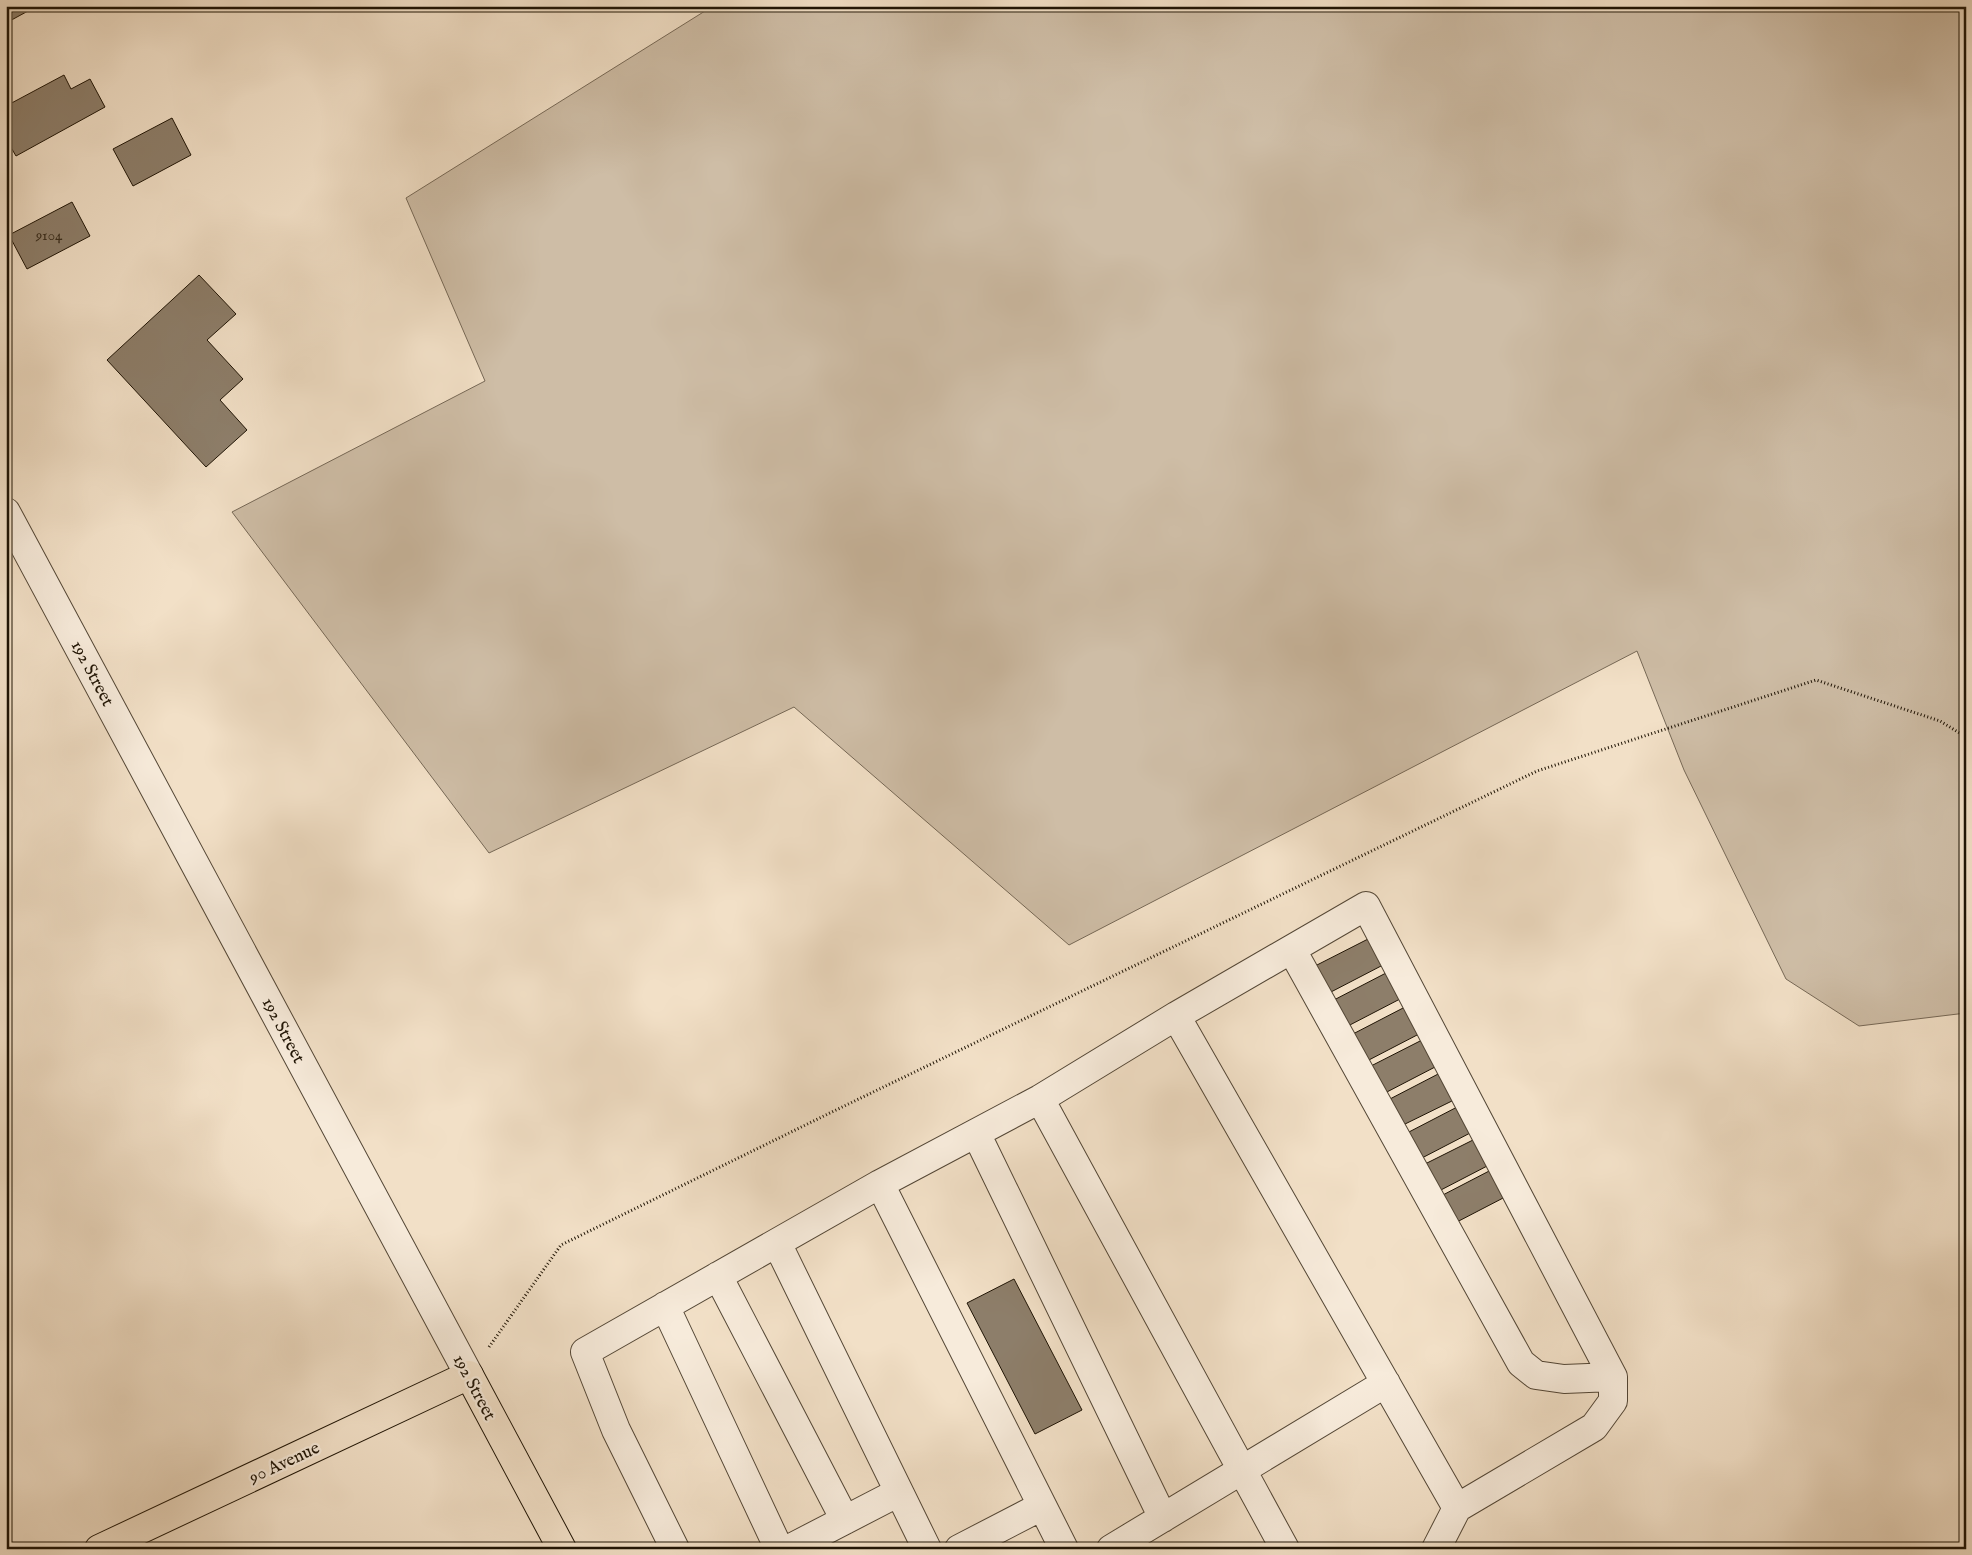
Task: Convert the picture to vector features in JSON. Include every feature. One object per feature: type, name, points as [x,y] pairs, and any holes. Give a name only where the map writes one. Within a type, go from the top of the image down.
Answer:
[{"type":"main road","name":"90 Avenue","points":[[99,1549],[469,1375]]},
{"type":"main road","name":"192 Street","points":[[469,1375],[562,1549]]},
{"type":"street","name":"192 Street","points":[[6,512],[469,1375]]},
{"type":"street","points":[[675,1549],[616,1430],[585,1352],[880,1184],[1040,1099],[1176,1016],[1366,906],[1613,1377],[1613,1401],[1594,1427],[1457,1508],[1436,1549]]},
{"type":"street","points":[[1292,950],[1521,1363],[1536,1376],[1564,1379],[1613,1377]]},
{"type":"street","points":[[1176,1016],[1457,1508]]},
{"type":"street","points":[[1040,1099],[1285,1549]]},
{"type":"street","points":[[976,1133],[1163,1518]]},
{"type":"street","points":[[880,1184],[1064,1549]]},
{"type":"street","points":[[777,1242],[927,1549]]},
{"type":"street","points":[[718,1276],[844,1520]]},
{"type":"street","points":[[665,1306],[778,1549]]},
{"type":"street","points":[[1111,1549],[1386,1383]]},
{"type":"street","points":[[789,1549],[899,1492]]},
{"type":"street","points":[[959,1549],[1042,1506]]},
{"type":"path","points":[[469,1375],[561,1245],[1537,771],[1816,680],[1940,721],[1966,737]]},
{"type":"shaded area","points":[[713,6],[1966,6],[1966,1013],[1859,1026],[1786,979],[1684,770],[1637,651],[1069,945],[794,707],[489,853],[232,512],[485,381],[406,198]]},
{"type":"building","points":[[6,6],[26,6],[28,11],[6,23]]},
{"type":"building","points":[[64,75],[71,89],[90,79],[105,107],[16,156],[6,139],[6,106]]},
{"type":"building","points":[[172,118],[191,155],[133,186],[113,149]]},
{"type":"building","points":[[72,202],[90,236],[27,269],[9,235]]},
{"type":"building","points":[[199,275],[236,314],[207,340],[243,379],[220,400],[247,430],[206,467],[107,360]]},
{"type":"building","points":[[1370,938],[1383,965],[1329,993],[1315,966]]},
{"type":"building","points":[[1386,973],[1400,999],[1346,1027],[1332,1001]]},
{"type":"building","points":[[1405,1007],[1419,1034],[1365,1062],[1351,1035]]},
{"type":"building","points":[[1424,1039],[1437,1066],[1383,1094],[1369,1067]]},
{"type":"building","points":[[1442,1072],[1456,1099],[1401,1126],[1388,1100]]},
{"type":"building","points":[[1461,1105],[1474,1131],[1420,1159],[1407,1133]]},
{"type":"building","points":[[1477,1138],[1491,1164],[1437,1192],[1423,1165]]},
{"type":"building","points":[[1493,1169],[1507,1196],[1453,1224],[1439,1197]]},
{"type":"building","points":[[1014,1279],[1082,1410],[1035,1434],[967,1303]]}]
